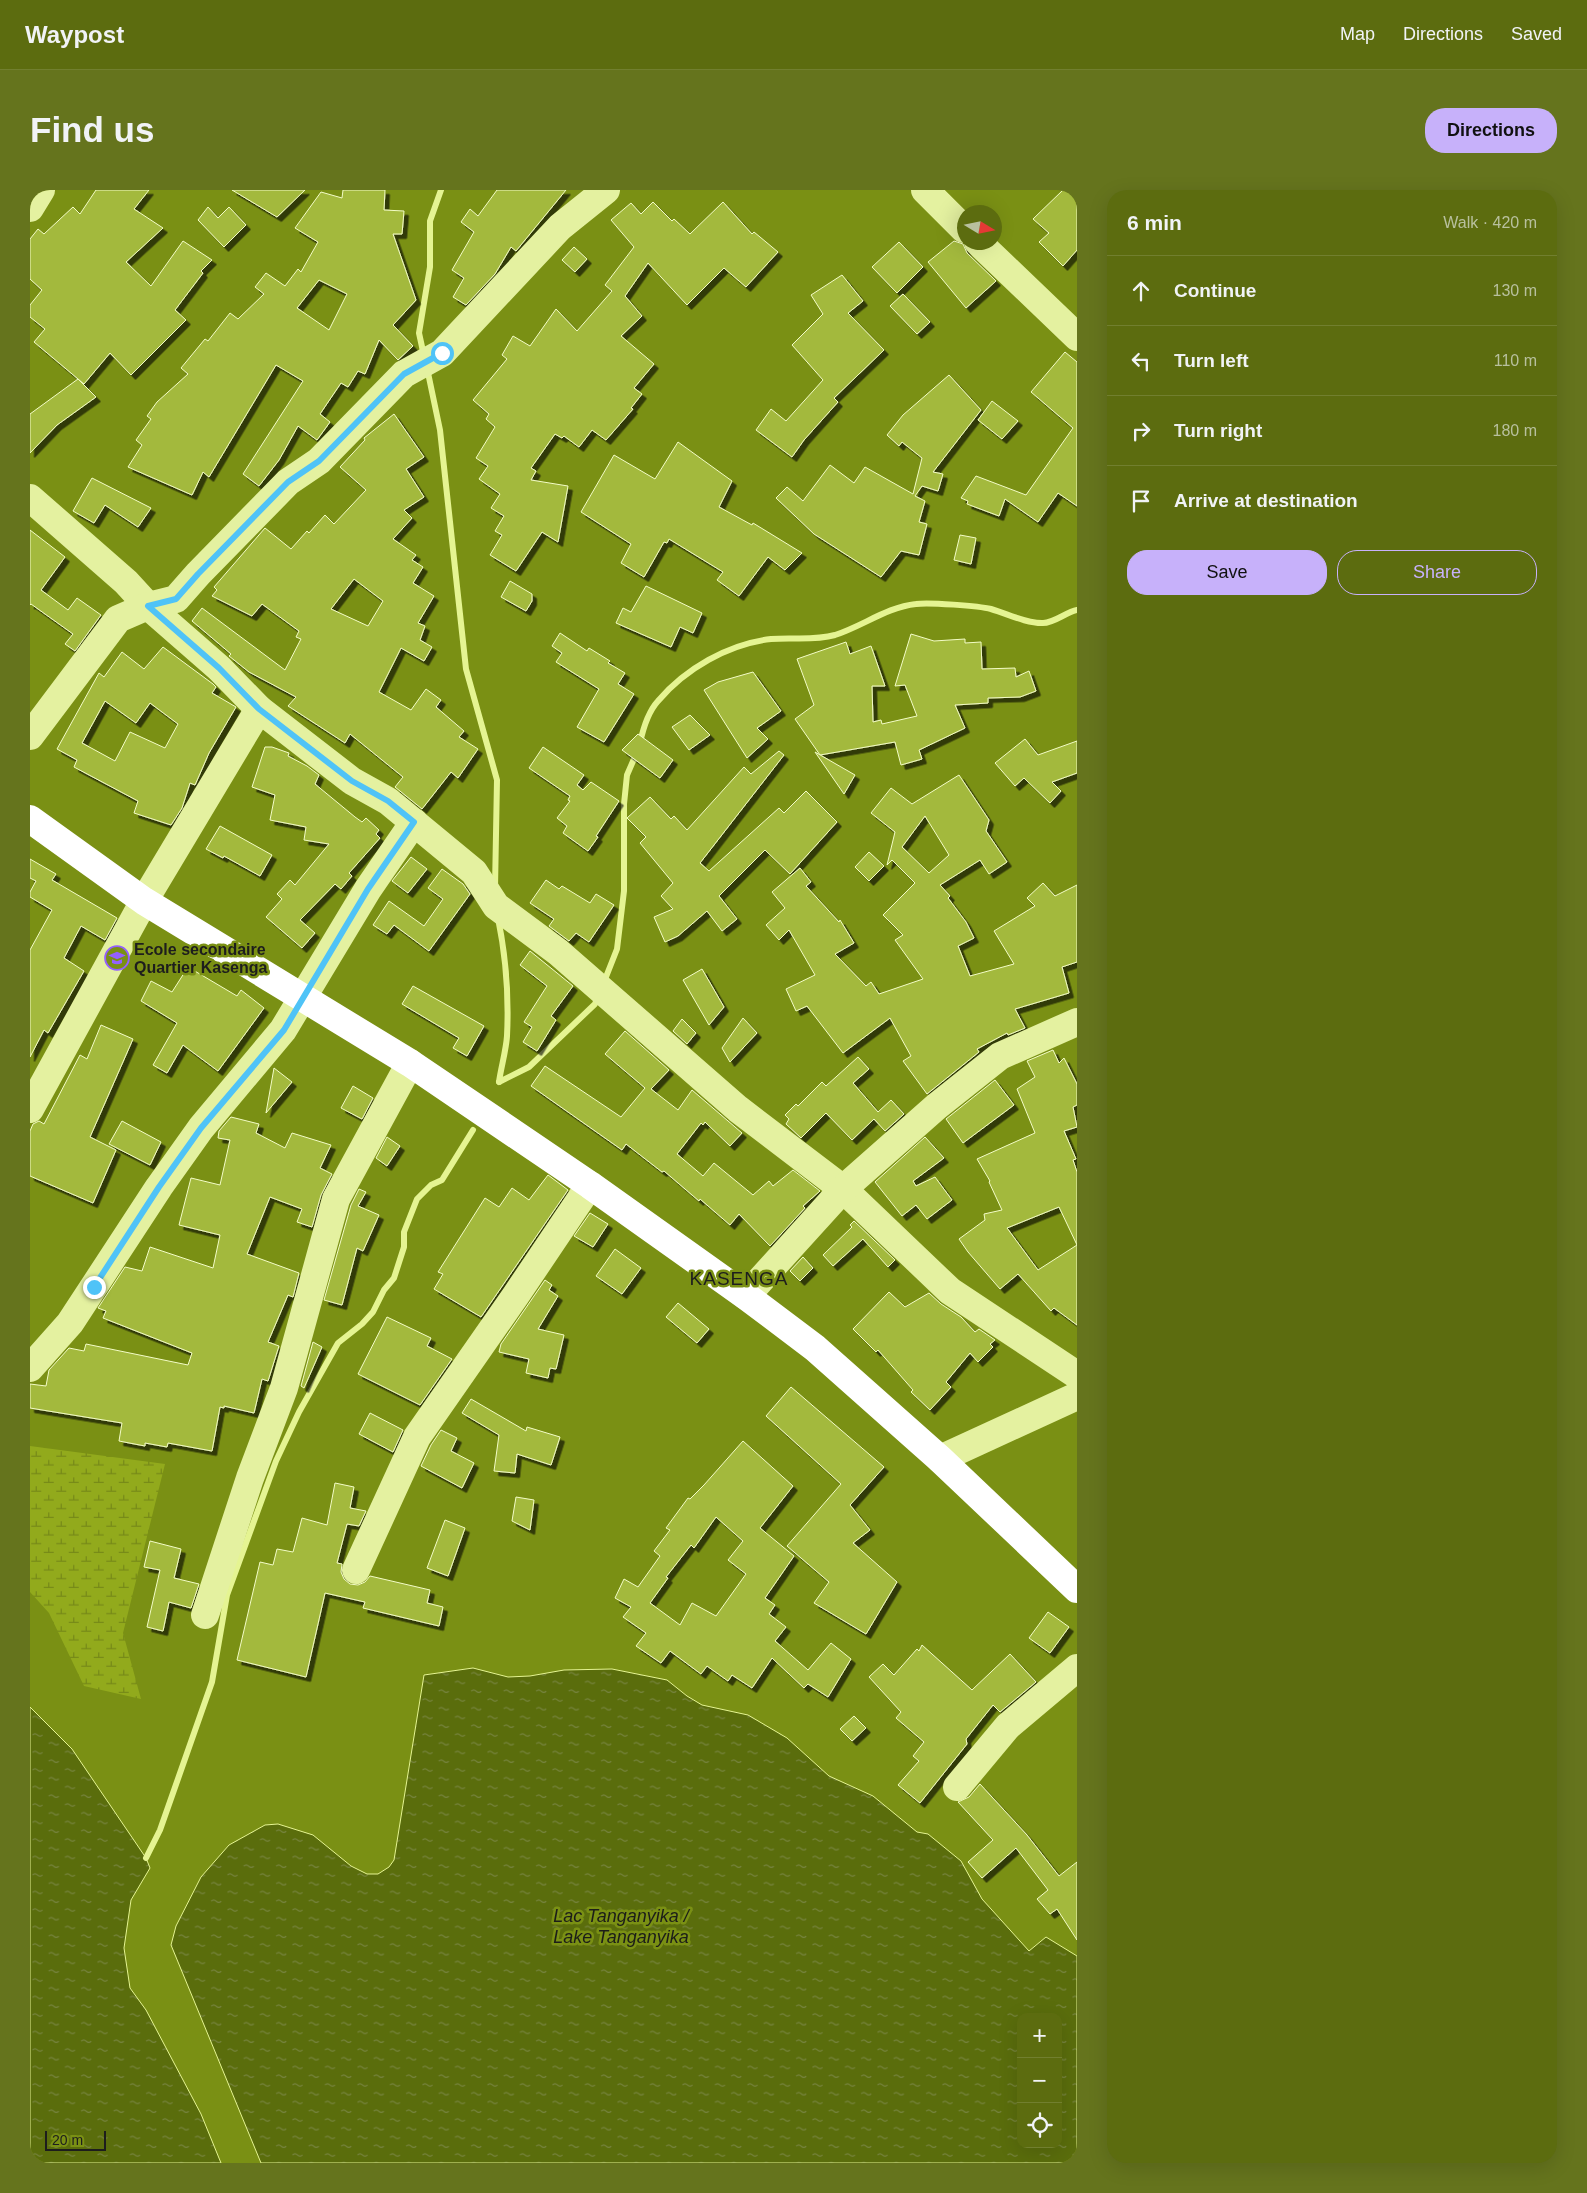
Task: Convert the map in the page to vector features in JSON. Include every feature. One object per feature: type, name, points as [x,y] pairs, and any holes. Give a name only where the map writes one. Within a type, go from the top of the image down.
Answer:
[{"type":"highway","points":[[30,819],[144,901],[410,1063],[590,1185],[746,1296],[815,1348],[940,1459],[1077,1589]]},
{"type":"street","points":[[30,208],[41,190]]},
{"type":"street","points":[[30,736],[118,619],[148,606],[176,599],[288,482],[319,461],[404,374],[442,353],[560,227],[606,190]]},
{"type":"street","points":[[925,190],[957,222]]},
{"type":"street","points":[[986,250],[1077,337]]},
{"type":"street","points":[[30,498],[126,582],[148,606],[219,668],[259,709],[345,776],[388,801],[474,872],[496,906],[558,952],[738,1109],[843,1189],[950,1291],[1077,1375]]},
{"type":"street","points":[[30,1109],[144,901],[259,709]]},
{"type":"street","points":[[30,1368],[70,1323],[177,1161],[201,1128],[284,1030],[368,889],[414,822]]},
{"type":"street","points":[[746,1296],[843,1189],[937,1106],[1000,1056],[1077,1022]]},
{"type":"street","points":[[205,1615],[250,1478],[284,1388],[336,1199],[410,1063]]},
{"type":"street","points":[[356,1570],[417,1437],[590,1185]]},
{"type":"street","points":[[940,1459],[1077,1396]]},
{"type":"street","points":[[957,1787],[1008,1726],[1077,1668]]},
{"type":"green space","points":[[30,1446],[165,1464],[123,1633],[141,1699],[84,1686],[49,1613],[30,1592]]},
{"type":"water","name":"Lac Tanganyika / Lake Tanganyika","points":[[473,1668],[508,1677],[530,1676],[564,1670],[612,1669],[667,1680],[702,1705],[748,1715],[787,1738],[829,1776],[873,1796],[917,1832],[928,1834],[961,1861],[982,1899],[1029,1951],[1046,1937],[1077,1956],[1077,2163],[261,2163],[171,1945],[176,1926],[201,1877],[229,1845],[265,1825],[278,1824],[313,1835],[351,1866],[367,1874],[378,1874],[389,1867],[394,1860],[424,1675]]},
{"type":"water","points":[[30,1707],[72,1749],[146,1858],[150,1868],[131,1900],[124,1948],[130,1988],[146,2010],[201,2114],[221,2163],[30,2163]]},
{"type":"building","points":[[96,190],[149,190],[134,209],[163,228],[126,262],[151,286],[183,241],[212,260],[201,271],[203,273],[175,310],[186,320],[131,375],[110,353],[84,384],[34,342],[45,329],[30,317],[30,305],[42,290],[30,279],[30,239],[38,229],[44,234],[73,207],[80,214]]},
{"type":"building","points":[[232,190],[305,190],[277,217]]},
{"type":"building","points":[[343,190],[385,190],[384,210],[404,211],[402,234],[393,234],[416,300],[393,325],[413,346],[398,360],[379,340],[365,374],[358,371],[348,387],[341,383],[320,414],[330,422],[317,440],[298,426],[279,460],[259,486],[243,474],[303,381],[276,365],[209,477],[203,472],[192,495],[128,467],[142,445],[136,440],[151,419],[147,416],[157,402],[188,374],[181,368],[205,339],[208,341],[230,313],[238,319],[264,294],[255,287],[266,273],[285,286],[298,269],[301,272],[318,242],[295,228],[321,192],[342,198]],"holes":[[[319,280],[347,294],[329,330],[297,308]]]},
{"type":"building","points":[[497,190],[566,190],[516,251],[511,247],[495,274],[466,305],[453,297],[464,278],[452,270],[474,232],[461,222],[470,209],[478,216]]},
{"type":"building","points":[[1063,190],[1071,190],[1077,196],[1077,250],[1063,266],[1039,242],[1049,233],[1033,219]]},
{"type":"building","points":[[653,202],[672,221],[674,219],[690,234],[723,202],[752,234],[754,232],[778,252],[746,287],[724,268],[687,305],[648,263],[625,296],[642,316],[621,336],[654,364],[634,388],[642,394],[631,408],[633,409],[606,440],[592,430],[579,447],[564,436],[562,438],[555,434],[531,468],[536,471],[531,480],[568,486],[558,542],[542,532],[516,571],[490,555],[502,535],[495,531],[504,516],[491,508],[500,494],[479,479],[488,466],[476,458],[495,427],[486,419],[489,414],[473,400],[507,359],[502,355],[513,336],[530,346],[556,309],[577,331],[612,291],[605,285],[634,247],[611,220],[631,203],[641,214]]},
{"type":"building","points":[[208,207],[218,218],[229,207],[246,225],[224,247],[198,220]]},
{"type":"building","points":[[954,241],[957,242],[957,250],[966,250],[996,281],[966,308],[928,262]]},
{"type":"building","points":[[899,242],[923,267],[897,293],[872,267]]},
{"type":"building","points":[[574,247],[587,259],[575,272],[562,260]]},
{"type":"building","points":[[842,275],[863,301],[848,313],[884,350],[834,398],[838,402],[804,440],[792,457],[756,430],[771,409],[786,421],[823,380],[792,345],[823,314],[811,295]]},
{"type":"building","points":[[903,294],[930,322],[917,334],[890,306]]},
{"type":"building","points":[[1065,352],[1077,362],[1077,506],[1058,493],[1038,522],[1005,499],[999,516],[967,504],[968,501],[961,498],[976,476],[1026,495],[1073,428],[1031,392]]},
{"type":"building","points":[[949,375],[981,410],[933,472],[943,474],[938,491],[922,486],[915,496],[925,501],[919,522],[927,524],[919,555],[901,551],[881,577],[814,534],[776,498],[787,487],[803,501],[830,465],[854,483],[865,467],[913,494],[922,458],[902,442],[899,446],[887,435],[903,415]]},
{"type":"building","points":[[78,379],[96,397],[57,425],[30,453],[30,414]]},
{"type":"building","points":[[992,401],[1018,421],[1002,439],[978,420]]},
{"type":"building","points":[[394,414],[424,457],[406,469],[424,497],[404,510],[412,518],[393,539],[416,555],[412,560],[423,567],[413,583],[434,596],[418,623],[425,626],[420,640],[432,647],[424,661],[401,648],[379,692],[411,710],[426,689],[441,700],[436,707],[464,731],[459,737],[478,749],[458,778],[451,772],[422,809],[395,787],[403,777],[350,734],[345,743],[288,706],[296,697],[249,672],[192,621],[202,608],[285,670],[301,639],[296,637],[299,631],[262,604],[252,616],[212,596],[217,590],[214,587],[265,528],[291,549],[325,515],[334,524],[366,490],[340,467],[365,440],[364,438]],"holes":[[[354,579],[383,601],[368,626],[331,609]]]},
{"type":"building","points":[[678,442],[732,481],[719,507],[752,525],[753,523],[802,553],[785,570],[768,557],[739,596],[717,580],[723,572],[669,539],[667,543],[664,542],[644,577],[621,563],[631,544],[581,512],[614,455],[655,479]]},
{"type":"building","points":[[92,478],[151,508],[138,527],[105,505],[94,523],[73,511]]},
{"type":"building","points":[[30,530],[65,557],[41,590],[68,610],[77,598],[101,615],[75,651],[65,644],[73,634],[30,605]]},
{"type":"building","points":[[960,535],[976,538],[971,564],[954,560]]},
{"type":"building","points":[[510,581],[532,594],[532,601],[526,611],[501,597]]},
{"type":"building","points":[[646,586],[702,613],[693,633],[680,627],[671,647],[616,623],[623,608],[631,612]]},
{"type":"building","points":[[560,633],[587,651],[589,648],[625,673],[618,684],[634,694],[604,742],[577,727],[599,689],[556,662],[562,653],[552,646]]},
{"type":"building","points":[[911,634],[934,641],[965,639],[965,643],[981,642],[982,669],[1015,668],[1016,677],[1029,671],[1036,691],[1020,697],[988,698],[988,703],[955,705],[965,728],[919,750],[922,759],[901,765],[895,742],[820,755],[795,719],[814,705],[797,659],[846,642],[850,654],[871,646],[885,686],[872,686],[873,722],[881,720],[882,724],[917,716],[905,685],[895,686]]},
{"type":"building","points":[[163,647],[213,684],[216,687],[212,693],[236,707],[209,753],[195,785],[190,783],[182,808],[171,825],[134,813],[138,801],[74,767],[77,760],[57,749],[99,673],[104,677],[122,652],[144,669]],"holes":[[[105,701],[136,723],[150,703],[178,724],[165,748],[130,732],[115,761],[82,743]]]},
{"type":"building","points":[[753,672],[781,711],[757,728],[768,739],[747,758],[704,690],[718,682]]},
{"type":"building","points":[[690,715],[710,735],[689,750],[672,727]]},
{"type":"building","points":[[638,734],[673,760],[660,778],[622,750]]},
{"type":"building","points":[[1025,739],[1038,755],[1077,741],[1077,773],[1052,782],[1061,791],[1050,803],[1024,778],[1015,786],[995,763]]},
{"type":"building","points":[[265,747],[272,747],[289,753],[288,756],[307,766],[319,775],[315,784],[355,817],[362,822],[366,818],[379,830],[376,834],[380,838],[349,873],[352,876],[341,889],[335,884],[300,920],[315,933],[302,948],[266,917],[282,899],[277,894],[290,880],[295,885],[329,844],[304,840],[306,827],[270,820],[275,795],[252,787]]},
{"type":"building","points":[[543,747],[584,775],[577,785],[583,790],[591,782],[619,801],[588,851],[563,833],[567,826],[557,818],[570,801],[568,800],[570,796],[529,768]]},
{"type":"building","points":[[779,751],[784,755],[700,863],[709,871],[779,808],[784,813],[806,791],[837,822],[790,874],[765,850],[719,896],[737,919],[722,931],[707,911],[678,936],[665,942],[654,917],[673,909],[661,896],[673,883],[640,843],[646,837],[627,818],[650,797],[671,819],[674,816],[687,830],[744,767],[751,774]]},
{"type":"building","points":[[815,752],[855,775],[844,794]]},
{"type":"building","points":[[959,775],[989,820],[986,831],[1007,862],[989,874],[980,860],[940,885],[950,896],[948,898],[966,922],[974,938],[958,946],[970,976],[1014,964],[994,931],[1035,906],[1027,898],[1043,883],[1055,896],[1077,885],[1077,962],[1062,967],[1069,993],[1015,1009],[1025,1028],[1008,1035],[1007,1033],[977,1049],[979,1052],[927,1094],[903,1061],[911,1056],[890,1018],[843,1053],[807,1006],[796,1011],[786,989],[815,975],[789,930],[779,940],[766,925],[785,908],[772,892],[800,868],[811,882],[806,886],[839,922],[840,920],[854,943],[835,954],[866,986],[871,982],[879,994],[923,979],[895,940],[903,935],[883,915],[915,883],[892,860],[887,865],[895,832],[871,813],[891,788],[912,804]],"holes":[[[925,816],[949,855],[929,873],[902,847]]]},
{"type":"building","points":[[220,826],[272,855],[260,876],[224,856],[223,858],[206,849]]},
{"type":"building","points":[[869,852],[884,866],[869,881],[855,867]]},
{"type":"building","points":[[411,857],[427,869],[408,893],[392,881]]},
{"type":"building","points":[[30,859],[56,874],[52,880],[117,918],[105,940],[81,926],[64,958],[84,971],[48,1033],[44,1030],[30,1057],[30,950],[52,910],[30,897],[30,892],[36,881],[30,878]]},
{"type":"building","points":[[442,869],[463,884],[470,894],[429,951],[394,925],[387,934],[373,925],[389,901],[424,926],[443,899],[428,888]]},
{"type":"building","points":[[546,880],[559,889],[562,886],[590,903],[596,894],[614,905],[589,942],[576,933],[569,941],[549,926],[554,919],[530,903]]},
{"type":"building","points":[[530,951],[573,986],[551,1016],[556,1020],[537,1051],[523,1042],[532,1027],[524,1022],[547,986],[520,965]]},
{"type":"building","points":[[188,967],[237,996],[241,990],[264,1008],[218,1071],[183,1045],[167,1073],[153,1065],[177,1023],[141,1001],[151,981],[172,992]]},
{"type":"building","points":[[702,969],[724,1007],[709,1025],[683,980]]},
{"type":"building","points":[[413,986],[484,1026],[467,1056],[453,1048],[459,1038],[402,1004]]},
{"type":"building","points":[[743,1018],[757,1033],[730,1062],[722,1048]]},
{"type":"building","points":[[682,1019],[696,1033],[687,1044],[673,1031]]},
{"type":"building","points":[[101,1025],[133,1039],[90,1137],[116,1150],[93,1203],[30,1176],[30,1131],[33,1124],[39,1121],[44,1124],[80,1055],[87,1059]]},
{"type":"building","points":[[625,1031],[669,1070],[651,1089],[678,1110],[692,1090],[742,1133],[730,1146],[705,1122],[703,1125],[701,1123],[677,1154],[703,1176],[714,1163],[753,1195],[769,1181],[773,1186],[793,1170],[820,1191],[803,1206],[805,1208],[770,1246],[739,1214],[730,1225],[700,1199],[699,1201],[664,1171],[662,1172],[626,1144],[622,1150],[531,1086],[545,1066],[621,1117],[645,1088],[605,1054]]},
{"type":"building","points":[[1053,1050],[1059,1063],[1064,1058],[1077,1084],[1077,1105],[1073,1107],[1077,1127],[1064,1131],[1076,1159],[1073,1160],[1077,1172],[1077,1245],[1077,1325],[1054,1308],[1051,1311],[1018,1274],[1000,1289],[959,1239],[985,1220],[984,1214],[1002,1210],[990,1181],[977,1159],[1035,1133],[1017,1089],[1035,1077],[1027,1061]],"holes":[[[1059,1207],[1077,1245],[1038,1270],[1007,1228]]]},
{"type":"building","points":[[858,1057],[869,1069],[853,1083],[878,1112],[891,1100],[904,1114],[885,1131],[874,1119],[852,1140],[826,1113],[801,1138],[786,1124],[789,1119],[785,1115],[796,1104],[798,1106],[822,1082],[826,1086]]},
{"type":"building","points":[[274,1068],[292,1082],[266,1113]]},
{"type":"building","points":[[995,1080],[1014,1105],[963,1143],[946,1119]]},
{"type":"building","points":[[353,1086],[373,1098],[362,1119],[341,1108]]},
{"type":"building","points":[[231,1117],[259,1124],[256,1133],[285,1148],[292,1133],[331,1145],[320,1168],[332,1174],[321,1195],[312,1227],[297,1222],[302,1209],[270,1197],[247,1254],[299,1273],[293,1297],[288,1295],[268,1342],[279,1346],[268,1381],[262,1379],[254,1413],[224,1406],[224,1408],[220,1407],[212,1451],[168,1443],[167,1447],[145,1443],[145,1446],[119,1441],[122,1423],[30,1408],[30,1384],[46,1386],[49,1370],[69,1348],[84,1351],[86,1344],[188,1365],[192,1353],[103,1318],[106,1311],[98,1308],[125,1267],[142,1271],[150,1247],[213,1268],[220,1235],[179,1225],[191,1178],[220,1185],[230,1140],[218,1138],[219,1131]]},
{"type":"building","points":[[122,1121],[161,1142],[150,1165],[109,1144]]},
{"type":"building","points":[[387,1137],[400,1146],[387,1166],[376,1158]]},
{"type":"building","points":[[925,1137],[944,1158],[913,1181],[916,1186],[935,1177],[952,1200],[927,1219],[916,1205],[902,1216],[875,1182]]},
{"type":"building","points":[[548,1175],[568,1190],[481,1317],[434,1289],[443,1274],[438,1272],[485,1198],[499,1207],[512,1188],[529,1200]]},
{"type":"building","points":[[359,1189],[366,1192],[358,1206],[379,1215],[363,1251],[357,1248],[342,1305],[324,1300],[351,1205]]},
{"type":"building","points":[[590,1213],[608,1224],[593,1247],[574,1236]]},
{"type":"building","points":[[854,1221],[895,1260],[888,1267],[863,1239],[833,1266],[823,1255],[852,1227],[850,1225]]},
{"type":"building","points":[[615,1249],[641,1268],[622,1294],[596,1276]]},
{"type":"building","points":[[803,1257],[813,1268],[800,1281],[790,1271]]},
{"type":"building","points":[[545,1280],[552,1285],[549,1290],[558,1296],[538,1329],[564,1335],[556,1369],[550,1368],[548,1378],[526,1373],[529,1359],[499,1352],[501,1344]]},
{"type":"building","points":[[889,1292],[905,1307],[929,1293],[941,1304],[961,1317],[975,1332],[979,1329],[995,1340],[990,1344],[993,1347],[978,1362],[970,1353],[946,1382],[951,1387],[930,1410],[911,1392],[913,1390],[878,1350],[876,1352],[853,1329]]},
{"type":"building","points":[[678,1303],[709,1329],[697,1343],[666,1317]]},
{"type":"building","points":[[387,1317],[431,1338],[427,1346],[452,1359],[420,1405],[358,1374]]},
{"type":"building","points":[[313,1342],[322,1347],[304,1388],[301,1386]]},
{"type":"building","points":[[791,1387],[884,1467],[850,1505],[870,1530],[853,1543],[897,1582],[866,1634],[814,1603],[829,1582],[787,1546],[841,1484],[766,1416]]},
{"type":"building","points":[[471,1399],[526,1431],[527,1427],[560,1437],[551,1465],[517,1454],[515,1473],[494,1471],[499,1435],[462,1413]]},
{"type":"building","points":[[370,1413],[403,1430],[393,1452],[359,1434]]},
{"type":"building","points":[[441,1430],[457,1438],[451,1451],[474,1463],[462,1488],[421,1466]]},
{"type":"building","points":[[743,1441],[793,1486],[760,1528],[794,1556],[765,1598],[775,1605],[769,1614],[786,1627],[775,1641],[808,1670],[831,1643],[851,1659],[828,1697],[808,1684],[804,1688],[772,1658],[752,1688],[732,1675],[728,1681],[707,1666],[701,1674],[670,1651],[661,1663],[636,1646],[646,1633],[623,1617],[631,1607],[615,1598],[624,1579],[638,1587],[660,1556],[654,1551],[670,1530],[666,1528],[688,1498],[690,1499]],"holes":[[[716,1517],[743,1541],[728,1560],[746,1574],[716,1616],[692,1603],[680,1625],[650,1603],[668,1578],[666,1577],[691,1545],[694,1548]]]},
{"type":"building","points":[[335,1483],[354,1487],[350,1508],[366,1511],[359,1526],[347,1524],[337,1563],[342,1564],[341,1572],[344,1579],[350,1584],[358,1585],[365,1582],[370,1576],[430,1590],[427,1603],[443,1607],[439,1626],[363,1608],[365,1602],[325,1593],[306,1677],[237,1660],[260,1562],[273,1565],[277,1549],[293,1552],[302,1518],[327,1525]]},
{"type":"building","points":[[516,1497],[534,1500],[530,1530],[512,1521]]},
{"type":"building","points":[[445,1520],[465,1528],[448,1576],[427,1568]]},
{"type":"building","points":[[150,1541],[181,1549],[174,1578],[199,1584],[191,1608],[169,1602],[163,1631],[147,1627],[160,1570],[144,1567]]},
{"type":"building","points":[[1048,1612],[1069,1627],[1050,1653],[1029,1638]]},
{"type":"building","points":[[922,1645],[972,1690],[1010,1654],[1036,1682],[1000,1712],[993,1705],[966,1739],[967,1744],[920,1803],[898,1785],[919,1761],[913,1756],[924,1742],[896,1718],[901,1712],[869,1677],[883,1664],[894,1675],[917,1649],[919,1651]]},
{"type":"building","points":[[854,1716],[866,1728],[852,1741],[840,1729]]},
{"type":"building","points":[[980,1784],[1027,1835],[1059,1876],[1077,1862],[1077,1940],[1057,1909],[1050,1914],[1037,1899],[1048,1890],[1016,1848],[982,1878],[968,1862],[993,1840],[958,1802],[969,1797]]},
{"type":"waterway","points":[[424,356],[419,333],[430,267],[430,221],[441,190]]},
{"type":"waterway","points":[[427,368],[440,430],[466,669],[497,780],[495,888]]},
{"type":"waterway","points":[[640,743],[644,726],[651,710],[669,689],[708,660],[739,646],[771,639],[827,637],[895,609],[916,604],[942,604],[985,608],[1036,623],[1051,622],[1077,610]]},
{"type":"waterway","points":[[604,982],[617,949],[624,891],[624,804],[627,775],[637,752]]},
{"type":"waterway","points":[[498,918],[505,962],[508,1006],[506,1042],[499,1082]]},
{"type":"waterway","points":[[499,1082],[529,1067],[595,1004],[598,996]]},
{"type":"waterway","points":[[146,1858],[160,1830],[212,1682],[227,1595],[276,1461],[299,1412],[338,1343],[362,1324],[373,1312],[384,1290],[394,1278],[404,1247],[404,1232],[417,1199],[431,1185],[442,1180],[473,1130]]},
{"type":"place","name":"Ecole secondaire Quartier Kasenga","points":[[117,958]]},
{"type":"district","name":"KASENGA","points":[[739,1278]]},
{"type":"route","points":[[94,1287],[159,1187],[201,1128],[284,1030],[368,889],[414,822],[388,801],[352,781],[259,709],[219,668],[148,606],[176,599],[288,482],[319,461],[404,374],[442,353]]}]
